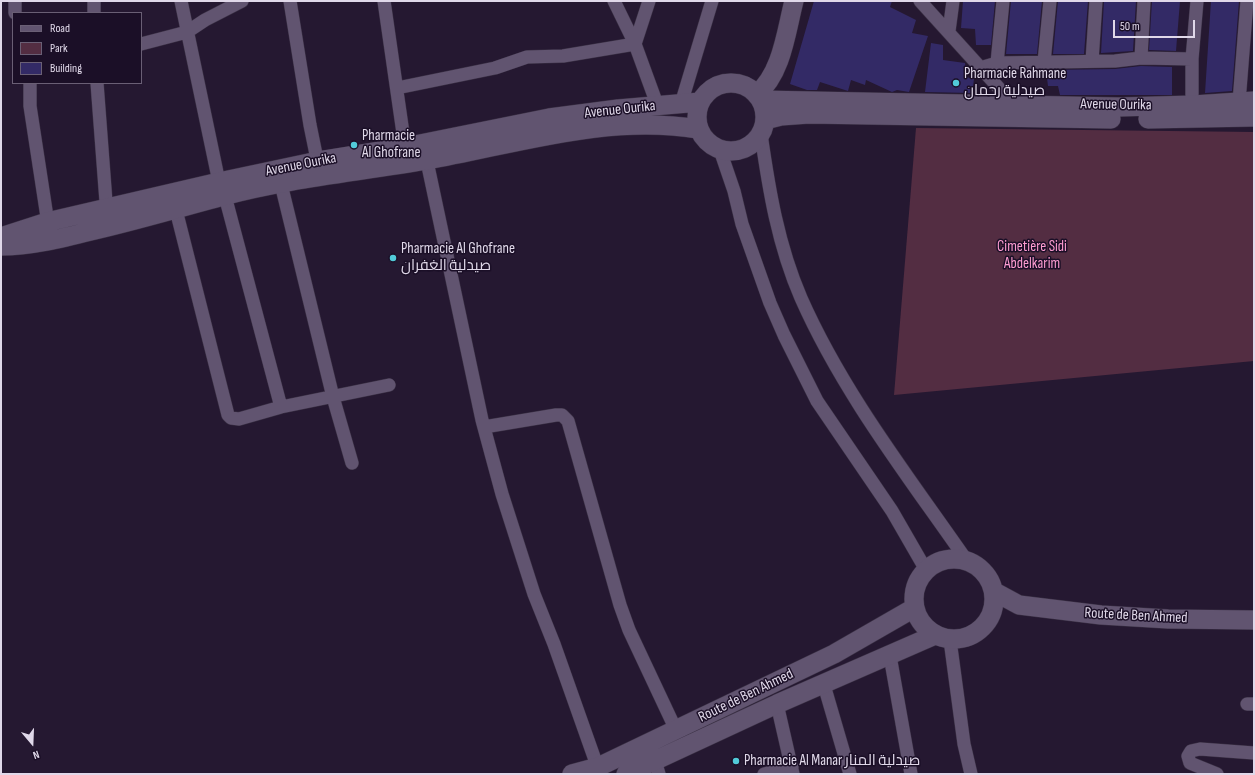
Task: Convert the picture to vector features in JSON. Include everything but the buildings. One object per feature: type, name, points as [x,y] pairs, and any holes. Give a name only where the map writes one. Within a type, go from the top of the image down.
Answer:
[{"type":"street","points":[[14,12],[15,1]]},
{"type":"street","points":[[94,12],[95,1]]},
{"type":"street","points":[[181,1],[222,189],[281,407]]},
{"type":"street","points":[[142,44],[187,32],[205,20],[242,1]]},
{"type":"street","points":[[290,1],[310,125],[319,168]]},
{"type":"street","points":[[384,1],[405,147]]},
{"type":"street","points":[[614,1],[635,44],[658,106]]},
{"type":"street","points":[[635,44],[649,1]]},
{"type":"street","points":[[681,104],[712,1]]},
{"type":"street","points":[[759,97],[774,73],[794,1]]},
{"type":"street","points":[[920,1],[949,31],[980,68],[1028,118]]},
{"type":"street","points":[[949,31],[953,1]]},
{"type":"street","points":[[997,63],[1003,1]]},
{"type":"street","points":[[1044,62],[1050,1]]},
{"type":"street","points":[[1092,61],[1096,1]]},
{"type":"street","points":[[1141,58],[1144,1]]},
{"type":"street","points":[[1192,112],[1192,59],[1197,1]]},
{"type":"street","points":[[1246,101],[1250,18],[1248,1]]},
{"type":"street","points":[[397,88],[495,68],[527,57],[564,56],[635,44]]},
{"type":"street","points":[[980,68],[997,63],[1118,61],[1141,58],[1192,59]]},
{"type":"street","points":[[926,570],[892,511],[817,401],[784,335],[770,303],[742,224],[734,192],[720,150],[703,138],[698,129],[696,115],[700,102],[706,93],[716,86],[727,83],[738,83],[748,87],[759,97],[764,110],[763,127],[767,182],[774,216],[801,297],[845,385],[967,561]]},
{"type":"street","points":[[30,84],[30,106],[49,231]]},
{"type":"street","points":[[97,84],[107,218]]},
{"type":"street","name":"Avenue Ourika","points":[[759,97],[1119,107],[1254,117]]},
{"type":"street","name":"Avenue Ourika","points":[[720,150],[736,151],[743,149],[750,145],[763,127],[781,116],[809,114],[1028,118],[1192,112],[1246,101]]},
{"type":"street","name":"Avenue Ourika","points":[[1,246],[49,231],[405,147],[425,151],[549,118],[618,109],[700,102]]},
{"type":"street","name":"Avenue Ourika","points":[[107,218],[176,210],[222,189],[281,184],[319,168],[425,151],[592,128],[672,125],[698,129]]},
{"type":"street","points":[[425,151],[484,427],[517,544],[599,770]]},
{"type":"street","points":[[281,184],[332,397],[352,463]]},
{"type":"street","points":[[176,210],[228,415],[233,420],[281,407],[389,385]]},
{"type":"street","name":"Avenue Ourika","points":[[1,237],[49,231]]},
{"type":"street","points":[[484,427],[556,415],[562,415],[568,422],[620,605],[629,630],[676,730]]},
{"type":"street","points":[[971,774],[943,637],[922,624],[914,608],[915,587],[926,570],[938,562],[953,559],[967,561],[977,566],[985,573],[991,582],[994,592],[993,612]]},
{"type":"street","name":"Route de Ben Ahmed","points":[[994,592],[1019,605],[1108,616],[1168,619],[1254,620]]},
{"type":"street","name":"Route de Ben Ahmed","points":[[626,774],[657,768],[777,704],[890,656],[943,637],[964,639],[976,634],[986,624],[993,612],[1019,605]]},
{"type":"street","name":"Route de Ben Ahmed","points":[[572,774],[599,770],[676,730],[834,654],[914,608]]},
{"type":"street","points":[[890,656],[911,774]]},
{"type":"street","points":[[824,684],[850,774]]},
{"type":"street","points":[[764,774],[792,771],[777,704]]},
{"type":"street","points":[[1217,774],[1190,763],[1188,756],[1191,751],[1200,749],[1254,753]]},
{"type":"green space","name":"Cimetière Sidi Abdelkarim","points":[[916,128],[1254,132],[1254,361],[894,395]]},
{"type":"place","name":"Pharmacie Rahmane صيدلية رحمان","points":[[956,83]]},
{"type":"place","name":"Pharmacie Al Ghofrane","points":[[354,145]]},
{"type":"place","name":"Pharmacie Al Ghofrane صيدلية الغفران","points":[[393,258]]},
{"type":"place","name":"Pharmacie Al Manar صيدلية المنار","points":[[736,761]]}]
